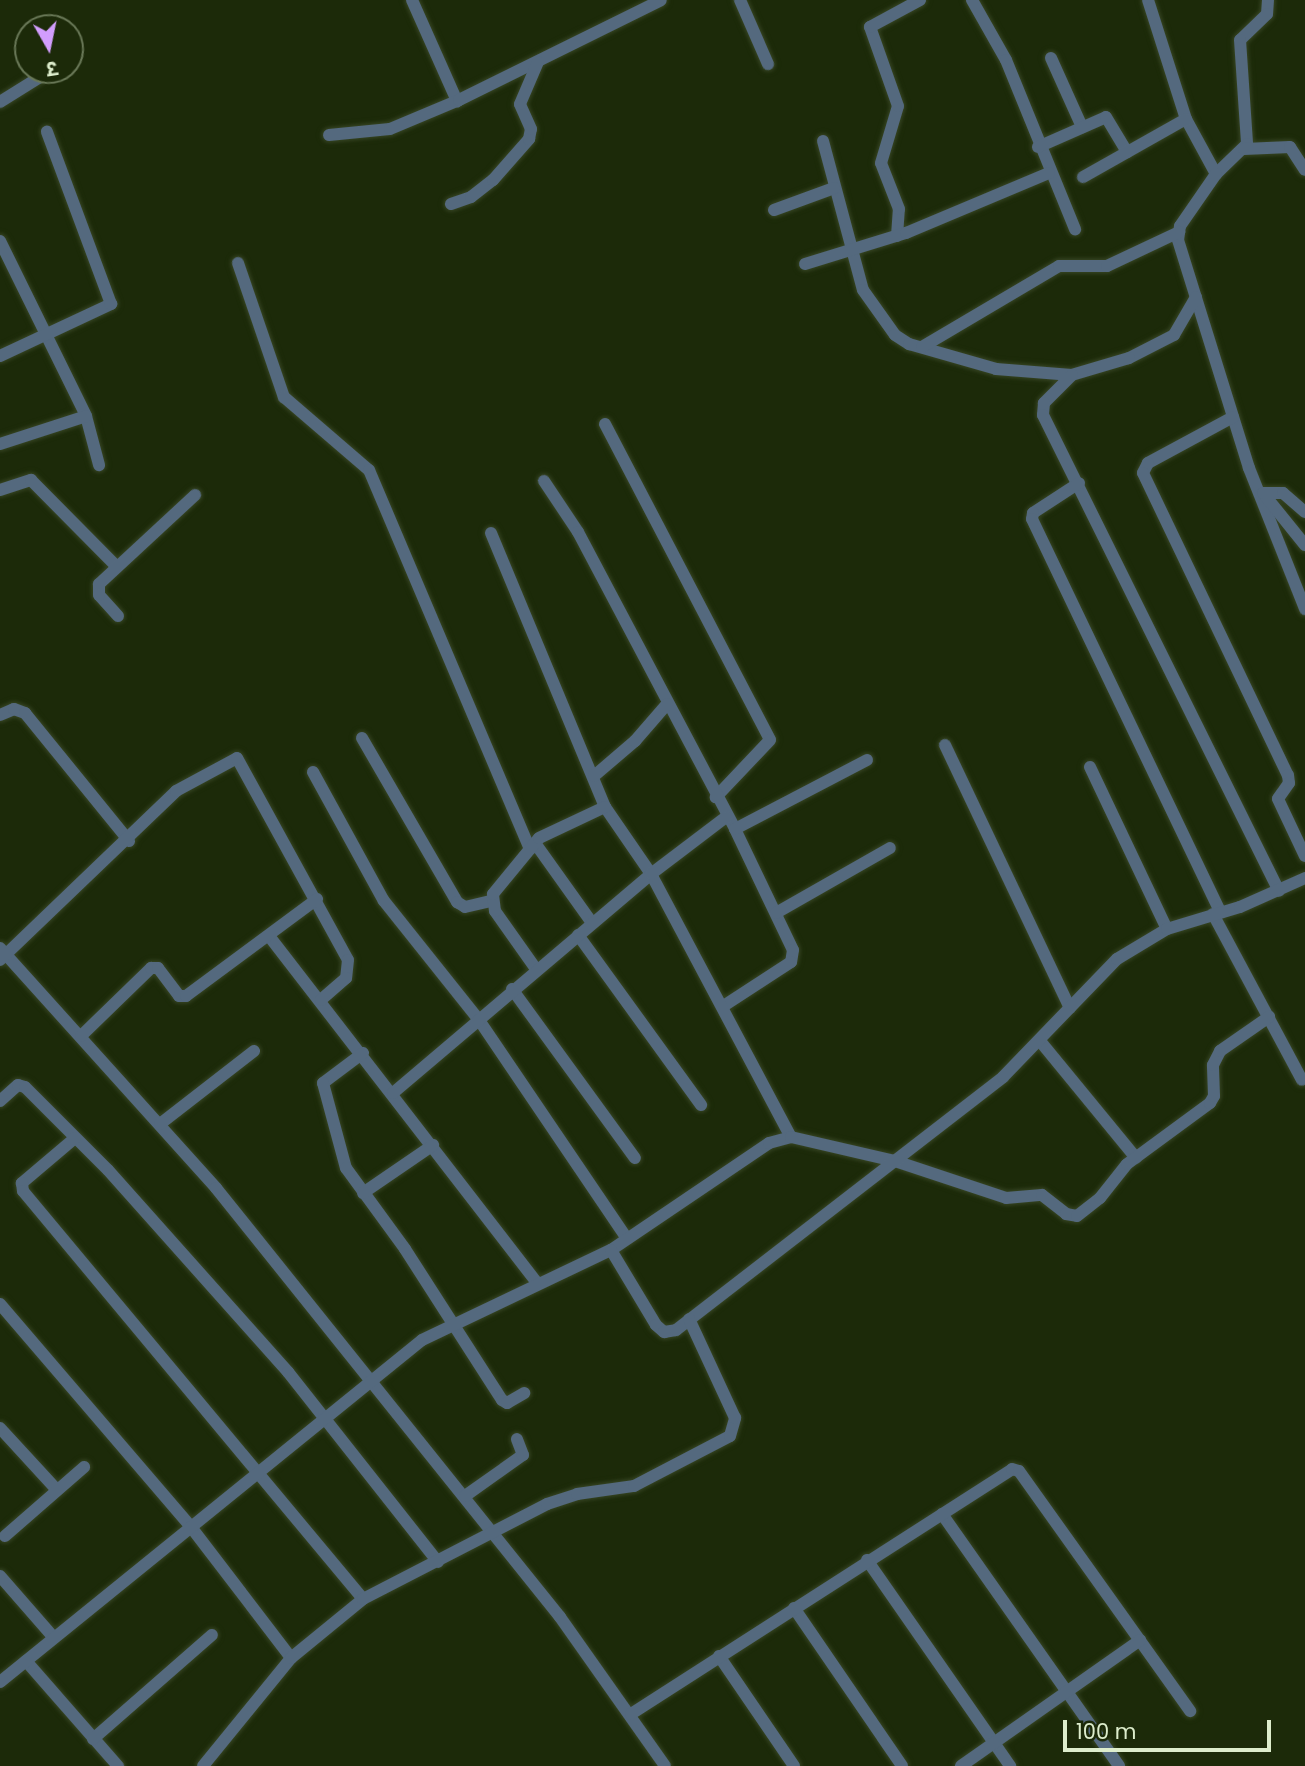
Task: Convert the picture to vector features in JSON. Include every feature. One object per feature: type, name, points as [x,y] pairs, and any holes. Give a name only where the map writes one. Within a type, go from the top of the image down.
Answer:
[{"type":"street","points":[[412,0],[457,102]]},
{"type":"street","points":[[329,135],[390,129],[457,102],[661,0]]},
{"type":"street","points":[[740,0],[768,64]]},
{"type":"street","points":[[897,236],[899,209],[881,163],[898,106],[870,27],[920,0]]},
{"type":"street","points":[[972,0],[1006,60],[1038,147],[1075,229]]},
{"type":"street","points":[[1148,0],[1186,119],[1216,174]]},
{"type":"street","points":[[1268,0],[1267,14],[1240,40],[1248,138],[1244,149],[1216,174],[1179,232],[1179,247],[1254,482],[1305,609]]},
{"type":"street","points":[[1051,58],[1082,127]]},
{"type":"street","points":[[451,204],[471,197],[493,180],[531,136],[520,104],[537,62]]},
{"type":"street","points":[[0,102],[29,84]]},
{"type":"street","points":[[1038,147],[1106,117],[1128,152]]},
{"type":"street","points":[[1083,177],[1186,119]]},
{"type":"street","points":[[0,356],[111,304],[47,132]]},
{"type":"street","points":[[823,141],[850,251],[863,290],[895,335],[922,347],[996,369],[1072,375],[1129,358],[1165,340],[1181,327],[1196,297]]},
{"type":"street","points":[[1244,149],[1290,147],[1305,170]]},
{"type":"street","points":[[806,264],[897,236],[1049,173]]},
{"type":"street","points":[[774,210],[834,188]]},
{"type":"street","points":[[922,347],[1059,266],[1107,265],[1179,232]]},
{"type":"street","points":[[0,241],[86,416],[99,465]]},
{"type":"street","points":[[238,263],[284,397],[369,470],[533,846],[592,923]]},
{"type":"street","points":[[1072,375],[1043,408],[1279,891]]},
{"type":"street","points":[[0,444],[86,416]]},
{"type":"street","points":[[1233,417],[1148,463],[1143,473],[1288,775],[1289,783],[1278,799],[1305,856]]},
{"type":"street","points":[[605,424],[770,740],[716,797]]},
{"type":"street","points":[[0,490],[31,480],[117,566]]},
{"type":"street","points":[[544,481],[578,532],[726,817],[735,829],[776,913],[794,958],[722,1006]]},
{"type":"street","points":[[1254,482],[1305,545]]},
{"type":"street","points":[[1079,483],[1033,513],[1032,519],[1217,913],[1302,1080]]},
{"type":"street","points":[[1263,493],[1283,493],[1305,512]]},
{"type":"street","points":[[118,616],[97,592],[117,566],[195,495]]},
{"type":"street","points":[[491,533],[605,807],[651,874],[791,1137]]},
{"type":"street","points":[[594,776],[635,741],[667,704]]},
{"type":"street","points":[[0,715],[14,709],[25,713],[129,841]]},
{"type":"street","points":[[362,738],[457,902],[465,907],[492,901],[533,846],[605,807]]},
{"type":"street","points":[[944,745],[1070,1008]]},
{"type":"street","points":[[321,1000],[346,978],[350,965],[317,899],[237,758],[176,791],[129,841],[2,954],[81,1035],[160,1124],[371,1379],[560,1617],[631,1714],[665,1766]]},
{"type":"street","points":[[735,829],[867,760]]},
{"type":"street","points":[[1090,766],[1167,929]]},
{"type":"street","points":[[313,772],[384,901],[479,1020],[627,1238]]},
{"type":"street","points":[[393,1093],[512,989],[651,874],[726,817]]},
{"type":"street","points":[[776,913],[890,848]]},
{"type":"street","points":[[611,1250],[660,1329],[669,1333],[1003,1077],[1117,960],[1167,929],[1279,891],[1305,878]]},
{"type":"street","points":[[81,1035],[150,968],[158,968],[179,996],[184,996],[317,899]]},
{"type":"street","points":[[492,901],[536,970]]},
{"type":"street","points":[[578,935],[701,1105]]},
{"type":"street","points":[[268,936],[363,1053],[537,1283]]},
{"type":"street","points":[[512,989],[635,1158]]},
{"type":"street","points":[[0,1682],[415,1345],[537,1283],[611,1250],[769,1143],[791,1137],[895,1161],[1006,1198],[1042,1195],[1066,1214],[1077,1216],[1136,1157],[1210,1103],[1214,1096],[1213,1065],[1220,1051],[1269,1017]]},
{"type":"street","points":[[1040,1041],[1136,1157]]},
{"type":"street","points":[[160,1124],[254,1051]]},
{"type":"street","points":[[363,1053],[325,1080],[323,1088],[342,1158],[362,1193],[455,1323],[502,1400],[510,1402],[524,1393]]},
{"type":"street","points":[[0,1101],[21,1085],[75,1138],[218,1290],[324,1417],[438,1562]]},
{"type":"street","points":[[75,1138],[22,1183],[23,1191],[363,1599]]},
{"type":"street","points":[[362,1193],[433,1144]]},
{"type":"street","points":[[0,1304],[191,1527],[291,1658]]},
{"type":"street","points":[[203,1766],[291,1658],[363,1599],[496,1534],[564,1497],[642,1483],[730,1436],[735,1426],[731,1409],[689,1319]]},
{"type":"street","points":[[0,1428],[57,1489]]},
{"type":"street","points":[[465,1496],[523,1455],[517,1439]]},
{"type":"street","points":[[2,1535],[84,1467]]},
{"type":"street","points":[[631,1714],[867,1560],[1016,1469],[1190,1711]]},
{"type":"street","points":[[942,1514],[1119,1766]]},
{"type":"street","points":[[867,1560],[1010,1766]]},
{"type":"street","points":[[0,1576],[54,1638]]},
{"type":"street","points":[[794,1608],[902,1766]]},
{"type":"street","points":[[93,1739],[212,1635]]},
{"type":"street","points":[[961,1766],[1140,1640]]},
{"type":"street","points":[[719,1656],[794,1766]]},
{"type":"street","points":[[26,1661],[118,1766]]}]
